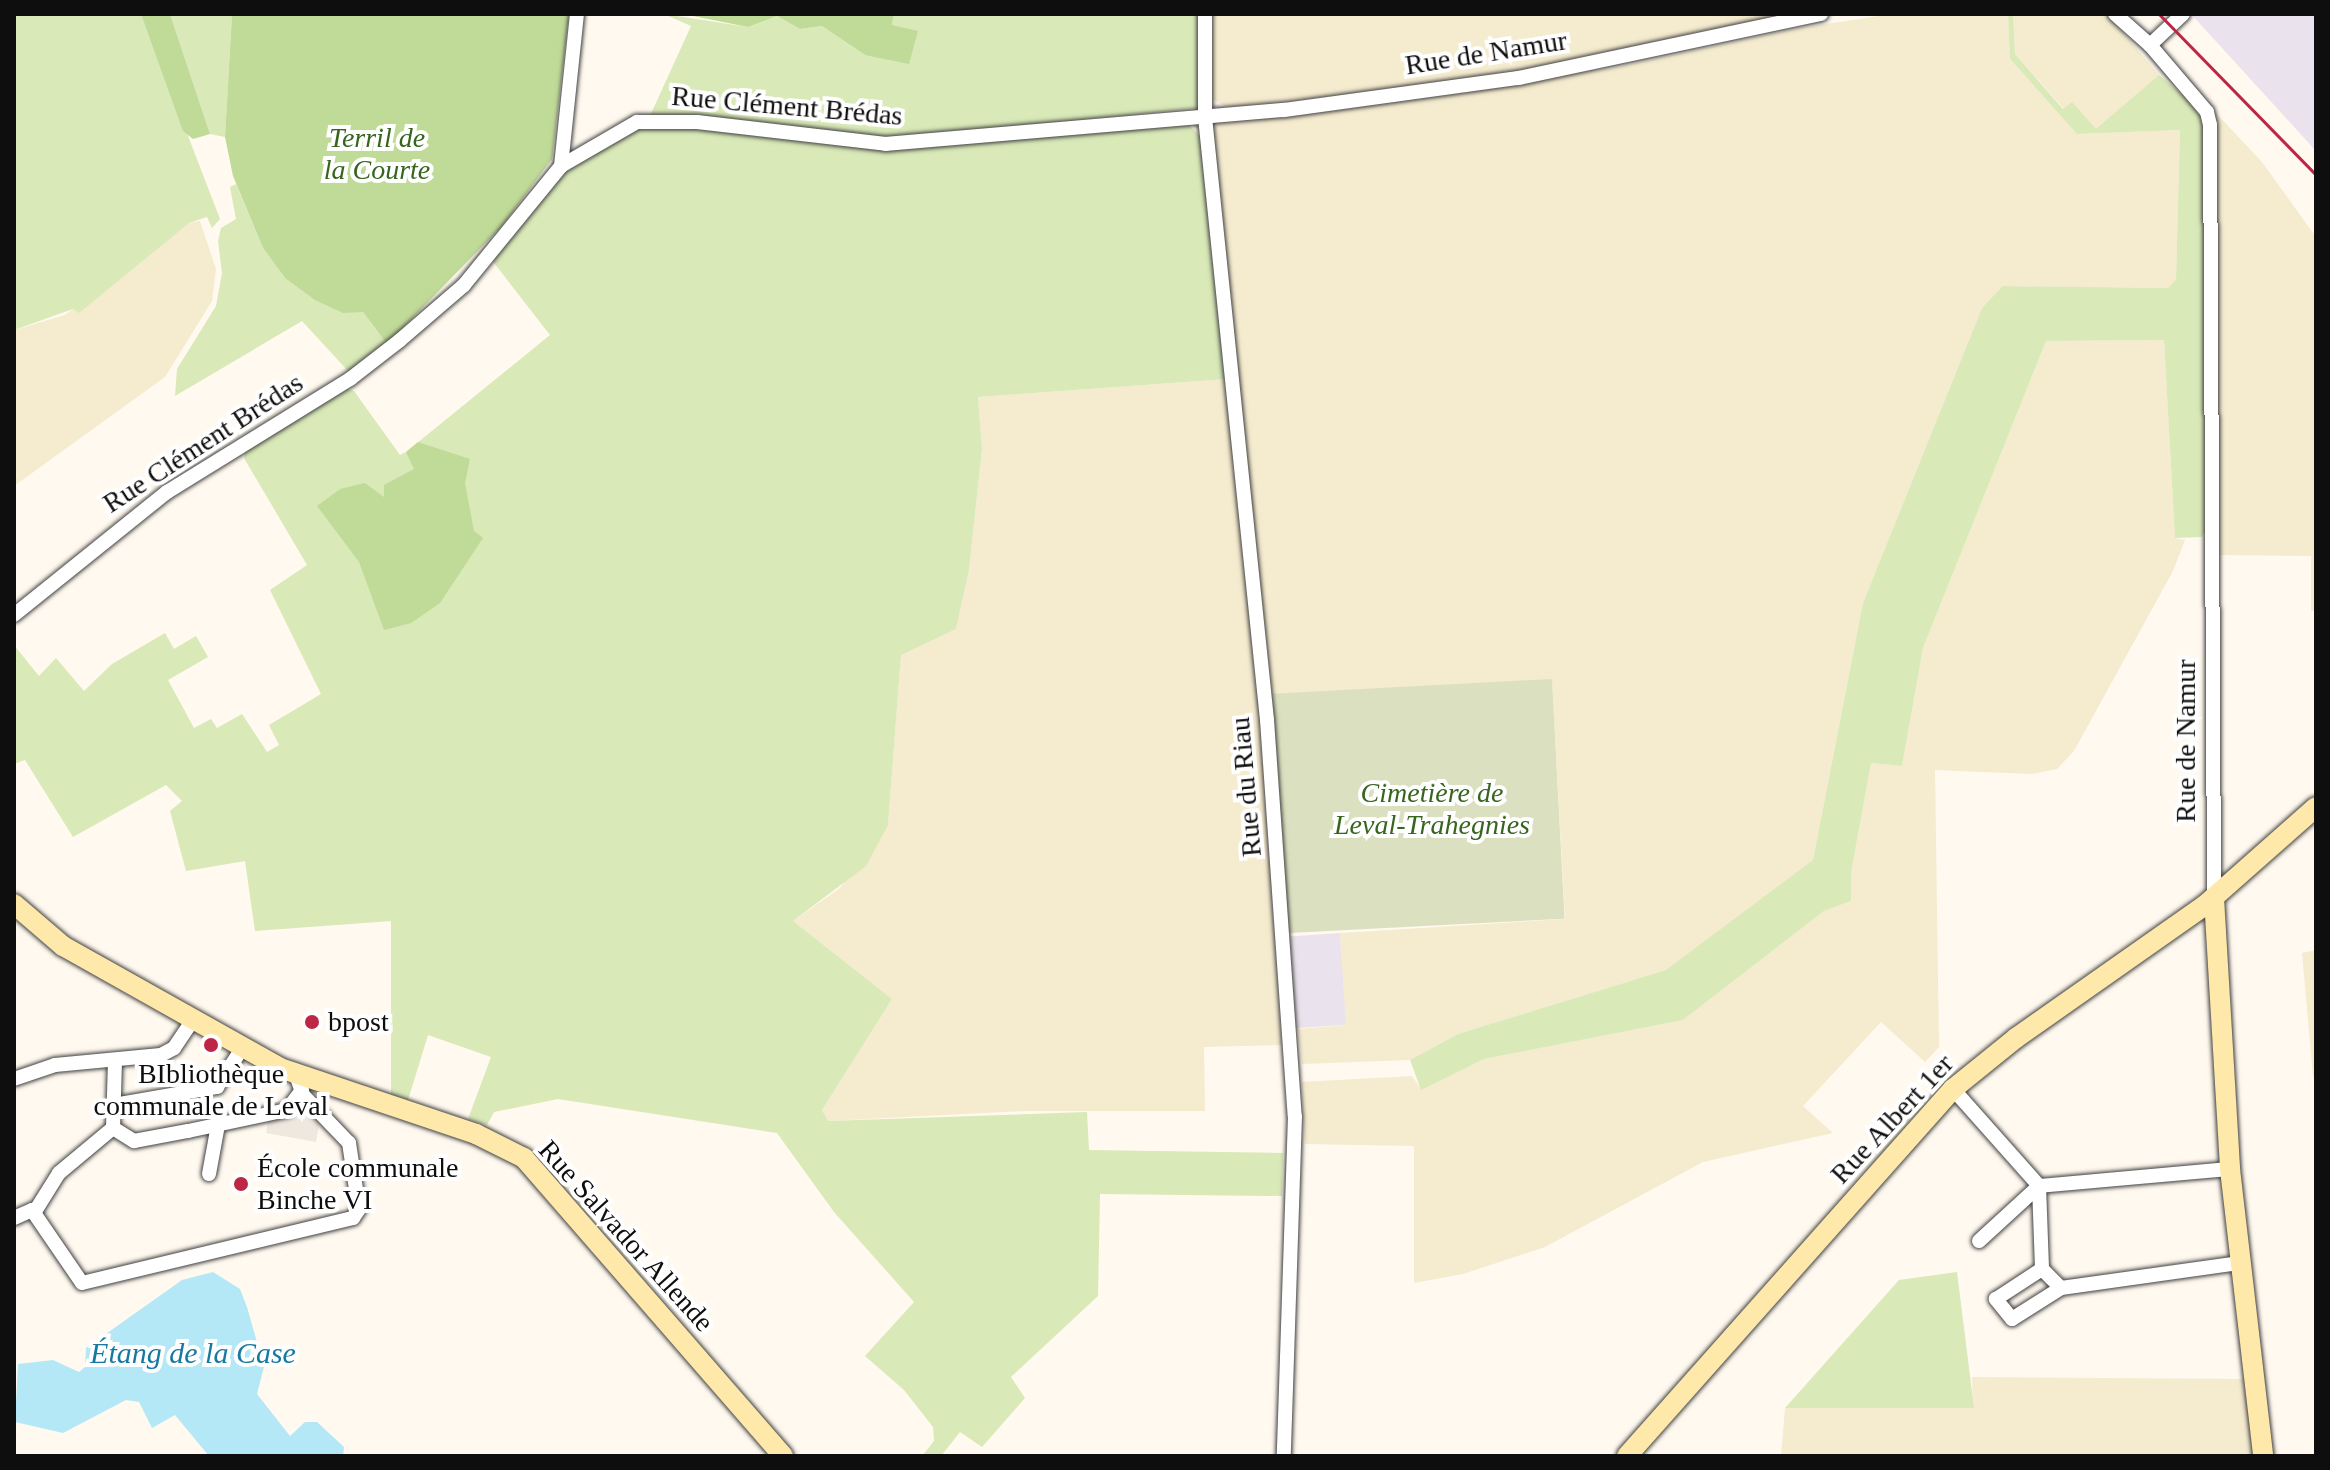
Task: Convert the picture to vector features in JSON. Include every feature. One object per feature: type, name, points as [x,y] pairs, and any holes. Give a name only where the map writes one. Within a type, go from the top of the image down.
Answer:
[{"type":"street","points":[[561,166],[577,14]]},
{"type":"street","name":"Rue du Riau","points":[[1205,14],[1205,117],[1270,750],[1295,1102],[1284,1456]]},
{"type":"street","name":"Rue de Namur","points":[[1205,117],[1519,78],[1821,14]]},
{"type":"street","name":"Rue de Namur","points":[[2115,14],[2150,45],[2207,112],[2212,137],[2214,898],[2230,1169],[2263,1456]]},
{"type":"street","points":[[2150,45],[2183,14]]},
{"type":"street","name":"Rue Clément Brédas","points":[[14,615],[167,492],[350,379],[399,341],[464,285],[561,166],[637,122],[697,122],[886,144],[1205,117]]},
{"type":"street","name":"Rue Albert 1er","points":[[1627,1456],[1953,1089],[2214,898],[2316,807]]},
{"type":"street","name":"Rue Salvador Allende","points":[[14,904],[63,946],[194,1018],[299,1083],[476,1134],[524,1158],[783,1456]]},
{"type":"street","points":[[14,1079],[55,1065],[115,1062],[174,1048],[194,1018]]},
{"type":"street","points":[[114,1105],[217,1087],[243,1047]]},
{"type":"street","points":[[14,1218],[34,1213],[59,1173],[113,1128],[115,1062]]},
{"type":"street","points":[[34,1213],[82,1283],[353,1218],[359,1209],[349,1143],[299,1083],[287,1110],[134,1141],[113,1128]]},
{"type":"street","points":[[1953,1089],[2039,1186],[2042,1269],[2061,1288]]},
{"type":"street","points":[[209,1174],[218,1125]]},
{"type":"street","points":[[1979,1241],[2039,1186],[2230,1169]]},
{"type":"street","points":[[2042,1269],[1996,1299],[2012,1319],[2061,1288],[2240,1263]]},
{"type":"shaded area","points":[[1208,14],[1791,14],[1548,69],[1385,93],[1228,107],[1211,99]]},
{"type":"shaded area","points":[[1892,14],[2008,14],[2010,59],[2077,134],[2180,130],[2176,279],[2168,288],[2004,286],[1982,308],[1863,603],[1813,860],[1792,881],[1666,970],[1458,1034],[1410,1060],[1302,1064],[1298,1029],[1346,1025],[1340,933],[1565,919],[1552,680],[1273,704],[1211,119],[1608,69],[1800,28]]},
{"type":"shaded area","points":[[2013,14],[2107,14],[2159,75],[2096,130],[2072,103],[2064,109],[2015,54]]},
{"type":"shaded area","points":[[2191,14],[2316,14],[2316,151]]},
{"type":"shaded area","points":[[2199,95],[2262,162],[2316,237],[2316,611],[2311,611],[2311,556],[2218,555],[2217,149]]},
{"type":"shaded area","points":[[200,221],[216,269],[212,301],[165,377],[14,486],[14,330],[65,315],[189,223]]},
{"type":"shaded area","points":[[2164,340],[2175,538],[2185,540],[2173,571],[2074,751],[2057,769],[2032,774],[1935,770],[1939,1047],[1925,1062],[1881,1022],[1803,1106],[1833,1133],[1703,1162],[1545,1247],[1463,1274],[1414,1283],[1414,1146],[1305,1144],[1302,1082],[1412,1076],[1421,1089],[1484,1059],[1683,1020],[1824,911],[1851,901],[1851,873],[1871,763],[1902,766],[1923,648],[2046,341]]},
{"type":"shaded area","points":[[1227,379],[1257,674],[1282,1045],[1204,1047],[1205,1111],[1025,1111],[828,1121],[822,1110],[892,999],[793,921],[840,888],[888,825],[901,654],[956,629],[969,570],[982,449],[978,397]]},
{"type":"shaded area","points":[[1340,933],[1346,1025],[1296,1028],[1289,937]]},
{"type":"shaded area","points":[[2316,950],[2316,1076],[2313,1077],[2302,953]]},
{"type":"shaded area","points":[[294,1093],[320,1119],[316,1142],[266,1133],[270,1110],[283,1108]]},
{"type":"shaded area","points":[[1972,1377],[2248,1379],[2255,1456],[1781,1456],[1785,1408],[1973,1408]]},
{"type":"green space","points":[[14,14],[141,14],[220,219],[212,228],[207,217],[189,223],[79,313],[73,309],[14,330]]},
{"type":"green space","points":[[141,14],[170,14],[210,134],[193,139],[183,131]]},
{"type":"green space","points":[[170,14],[232,14],[225,137],[210,134]]},
{"type":"green space","name":"Terril de la Courte","points":[[232,14],[569,14],[552,159],[501,227],[387,344],[363,312],[343,313],[315,300],[285,278],[263,248],[233,176],[225,137]]},
{"type":"green space","points":[[664,14],[748,27],[777,16],[800,29],[822,26],[865,55],[892,25],[894,14],[1201,14],[1198,108],[894,139],[650,116],[691,26]]},
{"type":"green space","points":[[683,14],[894,14],[892,25],[918,31],[909,64],[865,55],[822,26],[800,29],[777,16],[748,27]]},
{"type":"green space","points":[[2008,14],[2013,14],[2015,54],[2063,109],[2072,102],[2096,129],[2159,75],[2201,111],[2207,126],[2208,525],[2202,537],[2175,538],[2164,340],[2046,341],[1923,648],[1902,766],[1871,763],[1851,873],[1851,901],[1824,911],[1683,1020],[1484,1059],[1421,1090],[1410,1060],[1458,1034],[1666,970],[1813,860],[1863,603],[1982,308],[2003,286],[2168,288],[2176,279],[2180,130],[2077,134],[2010,59]]},
{"type":"green space","points":[[666,124],[885,147],[1188,124],[1201,137],[1227,379],[978,397],[982,449],[969,570],[956,629],[901,655],[888,825],[866,866],[793,921],[892,999],[822,1110],[828,1121],[1087,1112],[1089,1150],[1283,1153],[1282,1196],[1100,1194],[1098,1296],[1011,1377],[1025,1398],[982,1447],[960,1432],[941,1456],[922,1456],[934,1441],[933,1427],[904,1390],[865,1356],[914,1302],[834,1212],[777,1133],[558,1099],[494,1112],[487,1125],[468,1119],[491,1057],[428,1035],[408,1100],[391,1095],[391,921],[255,931],[245,861],[186,871],[170,811],[182,801],[166,785],[73,837],[25,760],[14,764],[14,645],[39,676],[56,658],[84,691],[112,664],[165,633],[174,649],[196,636],[208,657],[168,680],[194,728],[211,719],[217,728],[242,714],[267,752],[279,745],[269,725],[321,694],[270,590],[307,565],[244,458],[246,448],[344,388],[354,391],[400,455],[406,452],[550,335],[491,259],[560,175],[622,132]]},
{"type":"green space","points":[[236,184],[263,248],[285,278],[363,312],[387,344],[349,372],[302,321],[175,396],[177,369],[216,306],[222,273],[218,241],[221,228],[236,219],[230,187]]},
{"type":"green space","points":[[418,442],[470,459],[465,483],[474,531],[483,538],[440,603],[411,623],[384,630],[359,562],[317,506],[340,489],[365,483],[384,497],[384,485],[414,469],[406,452]]},
{"type":"green space","name":"Cimetière de Leval-Trahegnies","points":[[1552,679],[1565,919],[1285,933],[1272,694]]},
{"type":"green space","points":[[1957,1272],[1974,1408],[1785,1408],[1899,1280]]},
{"type":"water","name":"Étang de la Case","points":[[213,1272],[240,1289],[247,1307],[264,1367],[257,1394],[290,1436],[305,1422],[317,1422],[344,1447],[343,1456],[209,1456],[175,1415],[152,1428],[139,1402],[126,1400],[63,1433],[15,1422],[18,1364],[53,1360],[79,1372],[85,1367],[86,1348],[182,1280]]},
{"type":"railway","points":[[2159,14],[2316,175]]},
{"type":"place","name":"bpost","points":[[312,1022]]},
{"type":"place","name":"BIbliothèque communale de Leval","points":[[211,1045]]},
{"type":"place","name":"École communale Binche VI","points":[[241,1184]]}]
